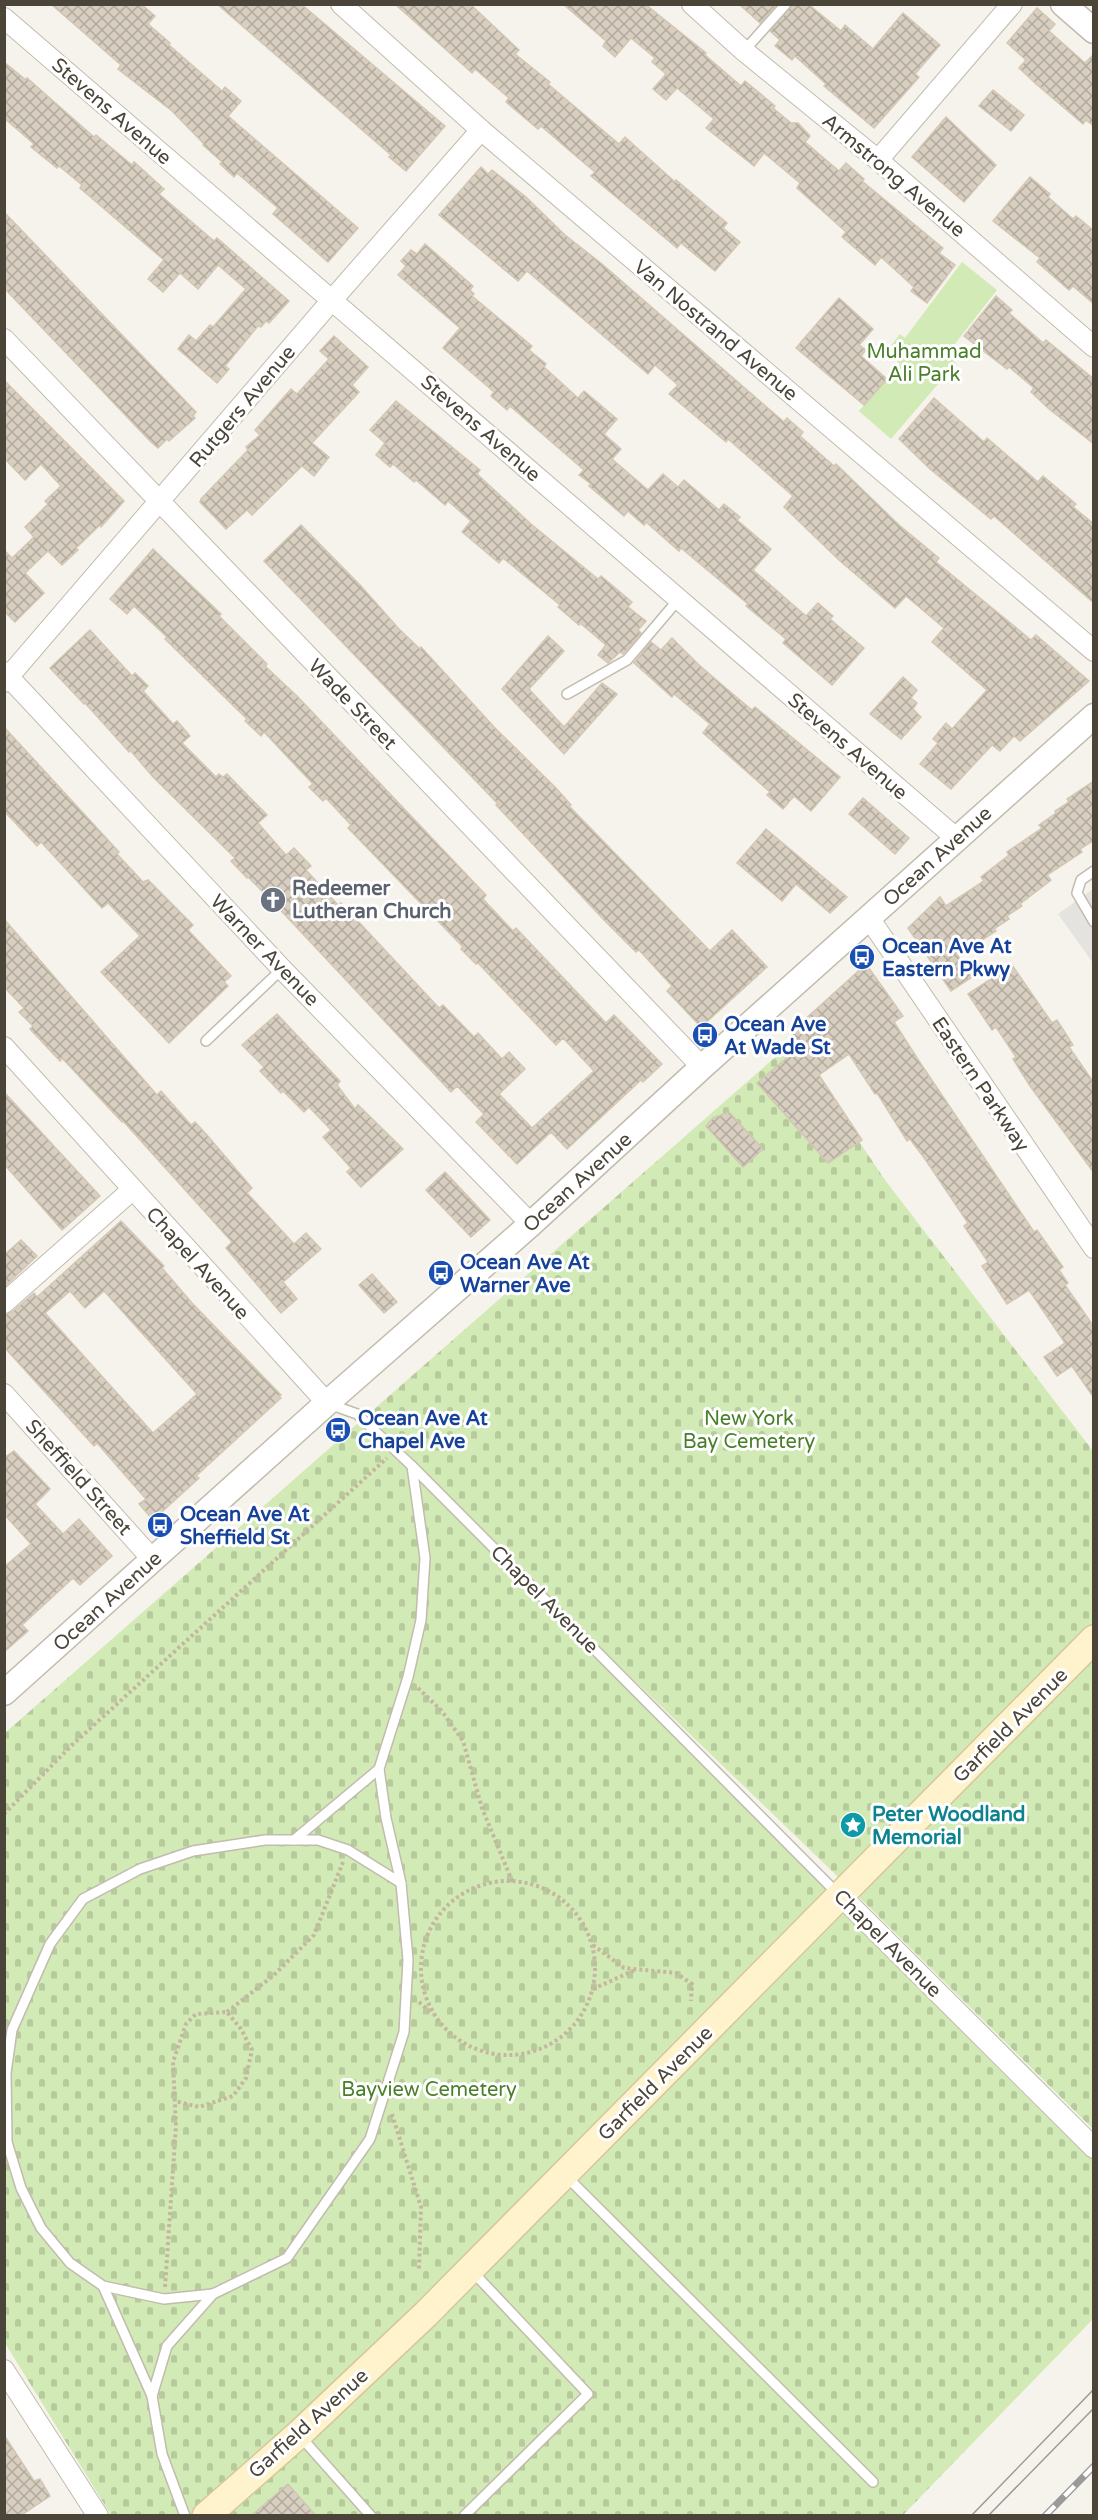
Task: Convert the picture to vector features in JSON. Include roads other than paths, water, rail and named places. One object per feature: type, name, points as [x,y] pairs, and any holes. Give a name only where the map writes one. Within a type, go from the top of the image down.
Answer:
[{"type":"main road","name":"Garfield Avenue","points":[[206,2516],[299,2434],[470,2269],[1094,1639]]},
{"type":"street","name":"Van Nostrand Avenue","points":[[341,4],[481,130],[1094,651]]},
{"type":"street","name":"Armstrong Avenue","points":[[692,4],[744,51],[878,160],[1094,347]]},
{"type":"street","points":[[878,160],[1012,4]]},
{"type":"street","points":[[1063,4],[1094,31]]},
{"type":"street","name":"Stevens Avenue","points":[[4,18],[956,838]]},
{"type":"street","name":"Rutgers Avenue","points":[[6,677],[481,130]]},
{"type":"street","name":"Wade Street","points":[[4,339],[702,1067]]},
{"type":"street","name":"Warner Avenue","points":[[6,677],[282,969],[531,1224]]},
{"type":"street","name":"Ocean Avenue","points":[[4,1693],[327,1403],[531,1224],[702,1067],[1094,716]]},
{"type":"street","name":"Eastern Parkway","points":[[869,918],[1094,1248]]},
{"type":"street","name":"Chapel Avenue","points":[[4,1047],[327,1403]]},
{"type":"street","points":[[4,1304],[132,1190]]},
{"type":"street","name":"Sheffield Street","points":[[4,1395],[153,1560]]},
{"type":"street","name":"Chapel Avenue","points":[[841,1896],[1094,2148]]},
{"type":"street","points":[[4,2370],[98,2516]]},
{"type":"lane","points":[[744,51],[786,4]]},
{"type":"lane","points":[[567,694],[627,660],[678,600]]},
{"type":"lane","points":[[1094,871],[1081,880],[1077,893],[1094,922]]},
{"type":"lane","points":[[206,1041],[282,969]]},
{"type":"lane","name":"Chapel Avenue","points":[[327,1403],[357,1414],[394,1452],[412,1466],[841,1896]]},
{"type":"lane","points":[[401,1883],[348,1850],[318,1840],[265,1840],[193,1851],[140,1869],[83,1899],[50,1944],[12,2030],[6,2073],[7,2142],[21,2188],[41,2228],[70,2263],[103,2286],[164,2299],[213,2294],[288,2258],[370,2139],[404,2032],[408,1960],[401,1883],[386,1818],[379,1769],[408,1677],[421,1620],[425,1558],[412,1466]]},
{"type":"lane","points":[[294,1840],[379,1769]]},
{"type":"lane","points":[[565,2174],[873,2482]]},
{"type":"lane","points":[[464,2516],[588,2394],[470,2269]]},
{"type":"lane","points":[[103,2286],[152,2396],[162,2454],[185,2516]]},
{"type":"lane","points":[[152,2396],[167,2346],[213,2294]]},
{"type":"lane","points":[[299,2434],[371,2516]]},
{"type":"tram line","points":[[971,2516],[1094,2389]]},
{"type":"tram line","points":[[988,2516],[1094,2408]]},
{"type":"railway","points":[[1045,2516],[1094,2466]]},
{"type":"place","name":"Redeemer Lutheran Church","points":[[273,900]]},
{"type":"place","name":"Ocean Ave At Eastern Pkwy","points":[[862,957]]},
{"type":"place","name":"Ocean Ave At Wade St","points":[[705,1035]]},
{"type":"place","name":"Ocean Ave At Warner Ave","points":[[441,1273]]},
{"type":"place","name":"Ocean Ave At Chapel Ave","points":[[338,1430]]},
{"type":"place","name":"Ocean Ave At Sheffield St","points":[[160,1525]]},
{"type":"place","name":"Peter Woodland Memorial","points":[[853,1825]]},
{"type":"park label","name":"Muhammad Ali Park","points":[[924,362]]},
{"type":"park label","name":"New York Bay Cemetery","points":[[749,1430]]},
{"type":"park label","name":"Bayview Cemetery","points":[[429,2089]]}]
